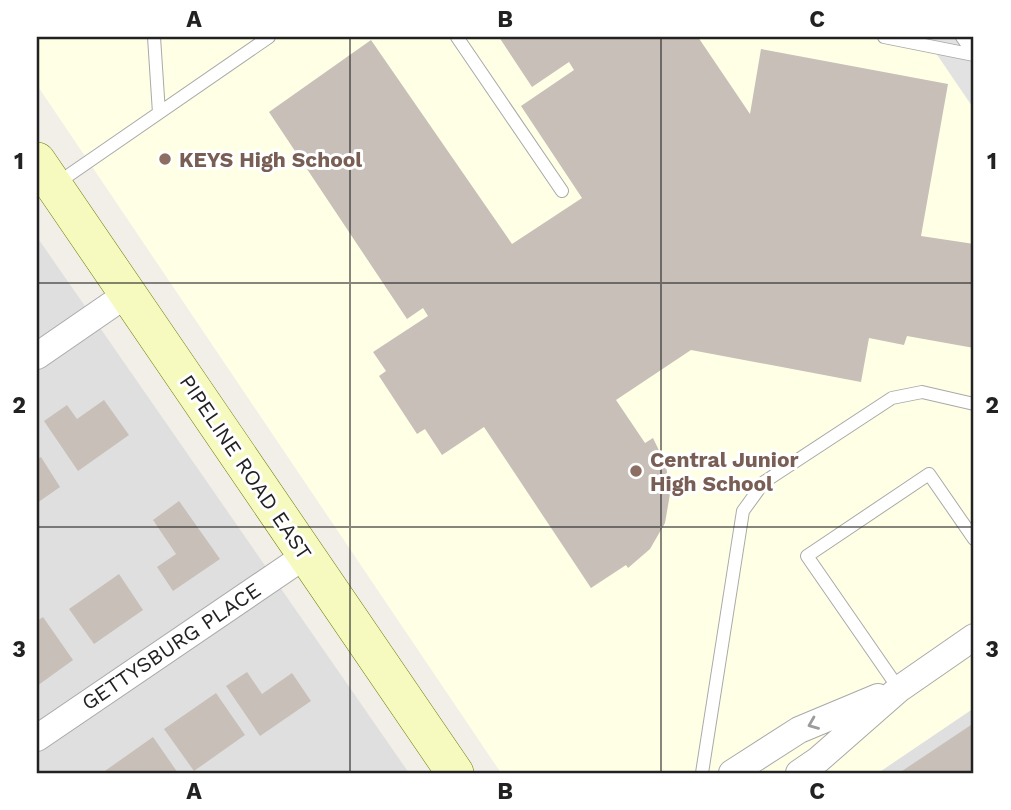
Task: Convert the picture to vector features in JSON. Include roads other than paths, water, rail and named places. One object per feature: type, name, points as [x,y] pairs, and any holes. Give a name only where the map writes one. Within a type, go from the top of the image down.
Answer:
[{"type":"main road","name":"PIPELINE ROAD EAST","points":[[45,174],[455,773]]},
{"type":"street","points":[[37,356],[127,294]]},
{"type":"street","name":"GETTYSBURG PLACE","points":[[37,738],[306,555]]},
{"type":"street","points":[[799,773],[818,760],[899,689],[974,637]]},
{"type":"street","points":[[732,773],[799,730],[899,689]]},
{"type":"lane","points":[[154,37],[159,113]]},
{"type":"lane","points":[[45,174],[159,113],[269,37]]},
{"type":"lane","points":[[457,37],[562,191]]},
{"type":"lane","points":[[884,37],[974,54]]},
{"type":"lane","points":[[962,37],[974,54]]},
{"type":"lane","points":[[702,773],[743,511],[764,482],[892,398],[922,392],[974,404]]},
{"type":"lane","points":[[899,689],[807,556],[929,474],[974,539]]},
{"type":"place","name":"KEYS High School","points":[[165,159]]},
{"type":"place","name":"Central Junior High School","points":[[636,471]]}]
